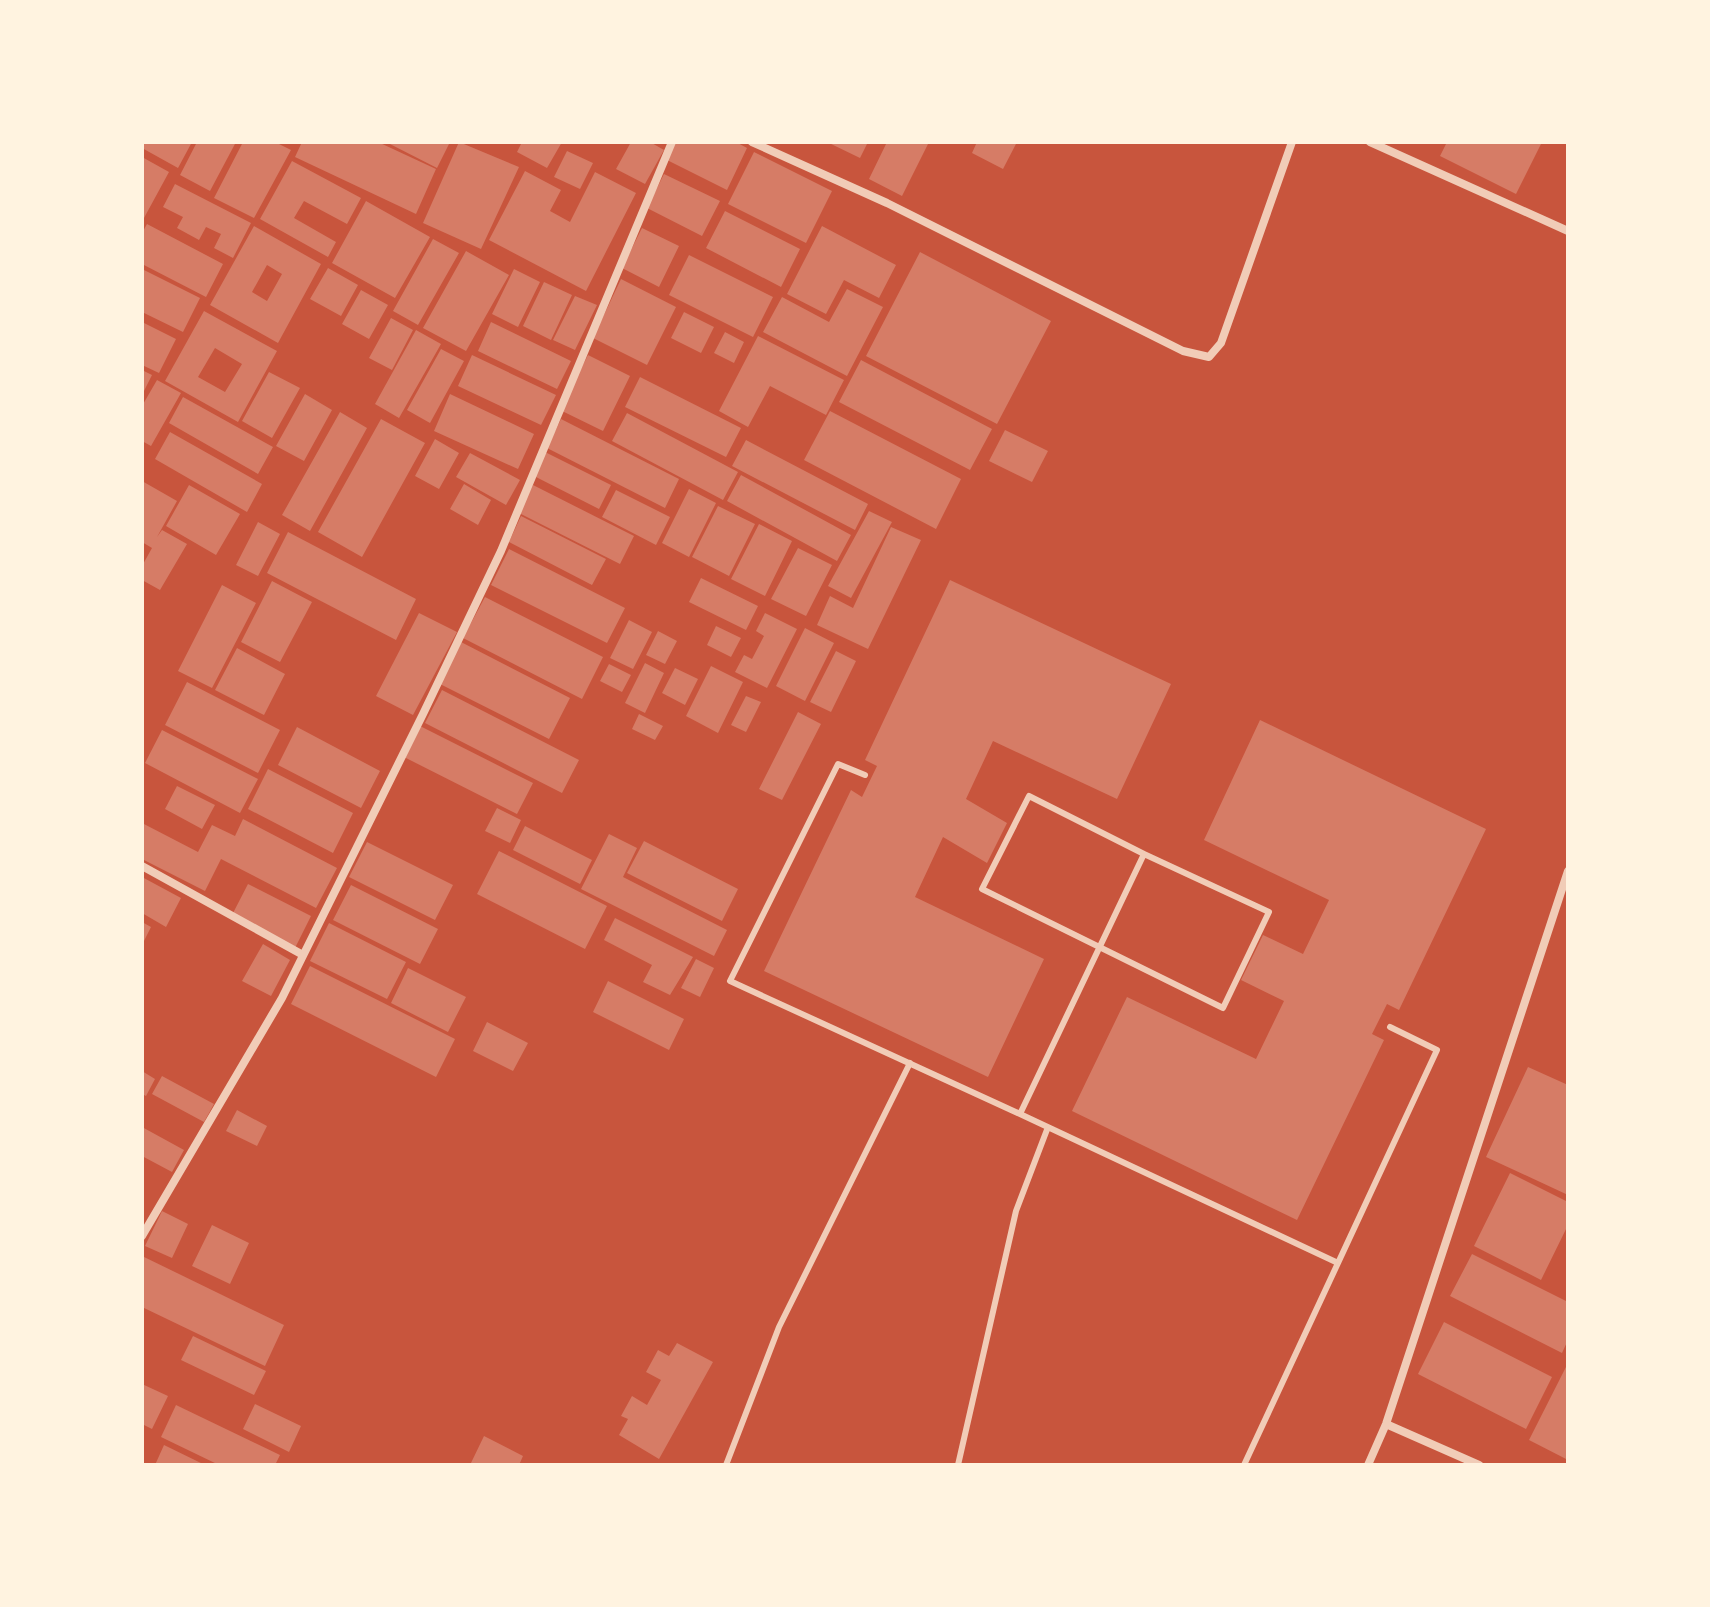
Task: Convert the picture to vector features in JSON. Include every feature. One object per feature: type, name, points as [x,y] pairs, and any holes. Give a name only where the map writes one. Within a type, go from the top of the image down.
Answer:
[{"type":"street","points":[[142,1236],[282,998],[501,551],[672,142]]},
{"type":"street","points":[[752,142],[887,203],[1183,351],[1209,357],[1221,343],[1292,142]]},
{"type":"street","points":[[1370,142],[1568,231]]},
{"type":"street","points":[[142,866],[303,955]]},
{"type":"street","points":[[1368,1465],[1386,1424],[1568,871]]},
{"type":"street","points":[[1386,1424],[1479,1465]]},
{"type":"lane","points":[[865,775],[838,764],[730,981],[1338,1263]]},
{"type":"lane","points":[[1029,796],[1144,854],[1269,912],[1223,1008],[982,889],[1029,796]]},
{"type":"lane","points":[[1020,1114],[1144,854]]},
{"type":"lane","points":[[1244,1465],[1437,1050],[1390,1027]]},
{"type":"lane","points":[[726,1465],[779,1327],[910,1063]]},
{"type":"lane","points":[[958,1465],[1016,1211],[1048,1127]]},
{"type":"building","points":[[144,142],[192,142],[178,168],[142,148]]},
{"type":"building","points":[[197,142],[236,142],[210,191],[180,175]]},
{"type":"building","points":[[243,142],[275,142],[291,150],[254,218],[214,198]]},
{"type":"building","points":[[302,142],[378,142],[436,169],[416,214],[295,157]]},
{"type":"building","points":[[386,142],[450,142],[437,168]]},
{"type":"building","points":[[459,142],[519,167],[481,249],[423,223]]},
{"type":"building","points":[[522,142],[562,142],[547,168],[517,152]]},
{"type":"building","points":[[631,142],[650,142],[664,150],[645,184],[616,169]]},
{"type":"building","points":[[676,142],[736,142],[747,148],[727,190],[667,160]]},
{"type":"building","points":[[827,142],[868,142],[860,158]]},
{"type":"building","points":[[887,142],[929,142],[902,196],[869,179]]},
{"type":"building","points":[[977,142],[1017,142],[1003,169],[972,153]]},
{"type":"building","points":[[1447,142],[1542,142],[1516,194],[1440,156]]},
{"type":"building","points":[[567,151],[593,163],[580,189],[554,177]]},
{"type":"building","points":[[754,152],[832,191],[806,243],[728,204]]},
{"type":"building","points":[[142,157],[169,172],[144,218],[142,217]]},
{"type":"building","points":[[292,161],[361,198],[347,224],[304,201],[294,218],[336,242],[328,257],[260,219]]},
{"type":"building","points":[[525,171],[561,190],[550,211],[570,222],[595,172],[636,193],[586,291],[489,240]]},
{"type":"building","points":[[664,174],[720,201],[702,236],[647,208]]},
{"type":"building","points":[[175,184],[251,223],[233,258],[214,248],[221,234],[206,227],[199,240],[177,228],[183,217],[163,207]]},
{"type":"building","points":[[366,201],[430,237],[395,298],[332,263]]},
{"type":"building","points":[[725,211],[800,249],[781,287],[706,248]]},
{"type":"building","points":[[147,224],[223,264],[206,297],[142,264],[142,233]]},
{"type":"building","points":[[254,226],[321,264],[278,343],[210,305]],"holes":[[[267,265],[282,274],[267,301],[252,292]]]},
{"type":"building","points":[[822,226],[896,265],[879,298],[844,280],[826,314],[787,294]]},
{"type":"building","points":[[642,228],[679,246],[659,287],[622,268]]},
{"type":"building","points":[[433,239],[459,253],[418,325],[393,311]]},
{"type":"building","points":[[466,251],[509,275],[466,351],[423,328]]},
{"type":"building","points":[[920,252],[1051,321],[997,424],[866,356]]},
{"type":"building","points":[[689,255],[773,297],[753,337],[669,295]]},
{"type":"building","points":[[328,268],[358,285],[341,316],[310,299]]},
{"type":"building","points":[[142,269],[200,298],[183,332],[142,312]]},
{"type":"building","points":[[514,269],[540,282],[518,327],[492,314]]},
{"type":"building","points":[[621,279],[676,307],[647,365],[593,338]]},
{"type":"building","points":[[544,282],[572,295],[551,340],[523,326]]},
{"type":"building","points":[[847,289],[883,307],[847,376],[763,332],[782,297],[829,322]]},
{"type":"building","points":[[361,290],[388,305],[369,339],[342,324]]},
{"type":"building","points":[[575,296],[597,305],[575,350],[553,340]]},
{"type":"building","points":[[204,311],[277,351],[238,422],[165,381]],"holes":[[[215,348],[242,364],[225,392],[198,377]]]},
{"type":"building","points":[[684,312],[714,327],[701,353],[671,338]]},
{"type":"building","points":[[391,318],[413,330],[392,370],[369,358]]},
{"type":"building","points":[[142,322],[176,339],[159,373],[142,365]]},
{"type":"building","points":[[491,322],[571,361],[557,389],[478,351]]},
{"type":"building","points":[[416,330],[441,344],[399,418],[375,404]]},
{"type":"building","points":[[725,332],[744,342],[734,363],[714,353]]},
{"type":"building","points":[[758,336],[844,380],[826,415],[770,386],[748,427],[719,411]]},
{"type":"building","points":[[441,349],[464,361],[430,423],[407,410]]},
{"type":"building","points":[[472,355],[556,395],[541,425],[458,386]]},
{"type":"building","points":[[588,355],[630,376],[603,431],[560,410]]},
{"type":"building","points":[[861,360],[992,429],[970,470],[839,402]]},
{"type":"building","points":[[142,370],[152,375],[142,395]]},
{"type":"building","points":[[269,372],[300,388],[272,438],[242,421]]},
{"type":"building","points":[[640,377],[741,428],[726,457],[625,407]]},
{"type":"building","points":[[157,380],[181,393],[151,446],[142,441],[142,406]]},
{"type":"building","points":[[305,394],[332,410],[304,461],[276,446]]},
{"type":"building","points":[[450,394],[534,434],[518,469],[434,431]]},
{"type":"building","points":[[183,397],[273,447],[258,474],[169,423]]},
{"type":"building","points":[[830,411],[961,479],[936,529],[804,460]]},
{"type":"building","points":[[340,412],[367,428],[310,531],[282,515]]},
{"type":"building","points":[[627,413],[738,472],[723,500],[612,441]]},
{"type":"building","points":[[381,419],[425,443],[362,557],[318,532]]},
{"type":"building","points":[[561,419],[679,479],[665,508],[547,448]]},
{"type":"building","points":[[1005,430],[1048,451],[1032,482],[989,461]]},
{"type":"building","points":[[170,432],[262,484],[247,512],[155,459]]},
{"type":"building","points":[[435,439],[459,453],[439,489],[415,476]]},
{"type":"building","points":[[746,440],[868,504],[855,530],[732,466]]},
{"type":"building","points":[[545,452],[611,485],[599,509],[534,476]]},
{"type":"building","points":[[470,453],[520,480],[506,505],[456,477]]},
{"type":"building","points":[[741,475],[851,535],[837,561],[727,501]]},
{"type":"building","points":[[142,481],[177,501],[157,537],[162,530],[187,544],[160,590],[142,580],[142,566],[152,548],[142,542]]},
{"type":"building","points":[[464,484],[491,500],[478,525],[450,509]]},
{"type":"building","points":[[189,485],[240,514],[216,555],[166,526]]},
{"type":"building","points":[[533,485],[634,536],[620,564],[519,513]]},
{"type":"building","points":[[689,489],[716,503],[689,557],[662,543]]},
{"type":"building","points":[[616,490],[670,517],[656,545],[602,517]]},
{"type":"building","points":[[718,506],[755,524],[729,576],[692,557]]},
{"type":"building","points":[[869,511],[892,522],[851,598],[828,586]]},
{"type":"building","points":[[521,516],[606,559],[592,585],[509,542]]},
{"type":"building","points":[[258,522],[280,534],[258,576],[236,565]]},
{"type":"building","points":[[759,524],[792,541],[765,596],[731,579]]},
{"type":"building","points":[[891,527],[921,540],[868,649],[817,625],[830,596],[853,608]]},
{"type":"building","points":[[288,532],[416,599],[396,640],[267,573]]},
{"type":"building","points":[[798,548],[832,565],[806,616],[771,599]]},
{"type":"building","points":[[509,549],[625,608],[607,643],[491,585]]},
{"type":"building","points":[[701,578],[758,606],[746,630],[689,602]]},
{"type":"building","points":[[950,580],[1171,684],[1117,799],[993,741],[966,799],[1007,823],[987,863],[943,837],[915,897],[1044,959],[988,1077],[764,971],[851,790],[862,797],[877,766],[865,760]]},
{"type":"building","points":[[272,581],[312,602],[280,662],[241,642]]},
{"type":"building","points":[[222,585],[256,603],[212,688],[178,671]]},
{"type":"building","points":[[485,597],[603,657],[582,699],[463,638]]},
{"type":"building","points":[[419,613],[457,632],[413,715],[376,696]]},
{"type":"building","points":[[765,613],[797,629],[767,688],[735,672],[744,655],[752,659],[764,636],[756,631]]},
{"type":"building","points":[[629,620],[652,632],[633,669],[610,658]]},
{"type":"building","points":[[716,626],[741,638],[731,657],[707,645]]},
{"type":"building","points":[[805,628],[834,643],[805,701],[776,686]]},
{"type":"building","points":[[658,631],[677,641],[665,664],[646,655]]},
{"type":"building","points":[[461,642],[570,698],[549,739],[440,684]]},
{"type":"building","points":[[237,648],[285,674],[264,715],[215,690]]},
{"type":"building","points":[[836,651],[856,661],[831,712],[810,702]]},
{"type":"building","points":[[645,663],[664,673],[645,713],[625,703]]},
{"type":"building","points":[[609,664],[631,675],[622,692],[600,681]]},
{"type":"building","points":[[711,666],[743,682],[718,733],[686,716]]},
{"type":"building","points":[[675,668],[698,679],[685,705],[662,693]]},
{"type":"building","points":[[187,682],[280,730],[258,773],[165,725]]},
{"type":"building","points":[[442,690],[579,760],[562,793],[425,723]]},
{"type":"building","points":[[746,696],[761,702],[746,732],[731,725]]},
{"type":"building","points":[[798,712],[821,724],[782,800],[759,789]]},
{"type":"building","points":[[639,714],[663,726],[655,740],[632,729]]},
{"type":"building","points":[[1260,720],[1486,829],[1399,1010],[1387,1004],[1372,1034],[1384,1040],[1297,1220],[1072,1111],[1127,997],[1256,1059],[1284,1001],[1241,980],[1263,935],[1303,954],[1329,900],[1204,840]]},
{"type":"building","points":[[420,726],[533,783],[517,814],[404,757]]},
{"type":"building","points":[[297,727],[380,771],[361,808],[278,765]]},
{"type":"building","points":[[162,730],[258,779],[240,813],[145,763]]},
{"type":"building","points":[[268,769],[353,813],[333,853],[248,809]]},
{"type":"building","points":[[177,786],[215,805],[202,829],[165,809]]},
{"type":"building","points":[[497,808],[521,820],[510,843],[485,831]]},
{"type":"building","points":[[243,819],[337,868],[316,908],[221,859],[205,891],[142,859],[142,823],[198,852],[212,825],[235,836]]},
{"type":"building","points":[[525,826],[592,860],[580,884],[513,850]]},
{"type":"building","points":[[609,834],[637,848],[623,877],[727,930],[714,956],[581,889]]},
{"type":"building","points":[[644,841],[738,889],[722,921],[627,873]]},
{"type":"building","points":[[367,842],[453,885],[435,920],[349,877]]},
{"type":"building","points":[[499,851],[607,906],[585,949],[477,894]]},
{"type":"building","points":[[142,877],[181,898],[166,927],[142,913]]},
{"type":"building","points":[[248,884],[311,916],[295,948],[232,915]]},
{"type":"building","points":[[351,885],[438,929],[420,964],[333,920]]},
{"type":"building","points":[[615,918],[693,957],[670,995],[643,982],[652,965],[604,940]]},
{"type":"building","points":[[142,922],[151,927],[142,945]]},
{"type":"building","points":[[329,923],[406,962],[387,999],[310,961]]},
{"type":"building","points":[[263,944],[290,960],[271,996],[242,981]]},
{"type":"building","points":[[696,959],[714,968],[700,997],[681,988]]},
{"type":"building","points":[[310,966],[455,1039],[436,1077],[291,1004]]},
{"type":"building","points":[[408,968],[466,997],[448,1032],[391,1003]]},
{"type":"building","points":[[608,981],[684,1019],[669,1050],[593,1012]]},
{"type":"building","points":[[487,1022],[528,1043],[513,1071],[473,1051]]},
{"type":"building","points":[[1528,1067],[1568,1085],[1568,1195],[1486,1157]]},
{"type":"building","points":[[142,1071],[155,1079],[146,1096],[142,1094]]},
{"type":"building","points":[[162,1076],[214,1104],[204,1122],[152,1094]]},
{"type":"building","points":[[237,1110],[267,1126],[257,1146],[226,1131]]},
{"type":"building","points":[[142,1127],[184,1150],[172,1172],[142,1156]]},
{"type":"building","points":[[1510,1173],[1568,1202],[1568,1225],[1541,1280],[1474,1246]]},
{"type":"building","points":[[162,1211],[188,1224],[172,1258],[145,1246]]},
{"type":"building","points":[[212,1225],[249,1243],[230,1284],[192,1266]]},
{"type":"building","points":[[1472,1254],[1568,1302],[1568,1340],[1562,1353],[1450,1296]]},
{"type":"building","points":[[142,1256],[284,1325],[265,1366],[142,1307]]},
{"type":"building","points":[[1444,1322],[1552,1377],[1526,1429],[1418,1374]]},
{"type":"building","points":[[193,1336],[266,1371],[254,1395],[181,1360]]},
{"type":"building","points":[[677,1343],[713,1362],[659,1459],[619,1435],[628,1419],[621,1416],[632,1396],[647,1405],[661,1380],[646,1372],[658,1350],[669,1356]]},
{"type":"building","points":[[1568,1363],[1568,1460],[1529,1440]]},
{"type":"building","points":[[142,1384],[168,1396],[152,1429],[142,1424]]},
{"type":"building","points":[[255,1404],[301,1426],[289,1452],[243,1429]]},
{"type":"building","points":[[176,1405],[280,1455],[275,1465],[219,1465],[161,1437]]},
{"type":"building","points":[[484,1436],[523,1456],[519,1465],[470,1465]]},
{"type":"building","points":[[164,1445],[205,1465],[155,1465]]}]
